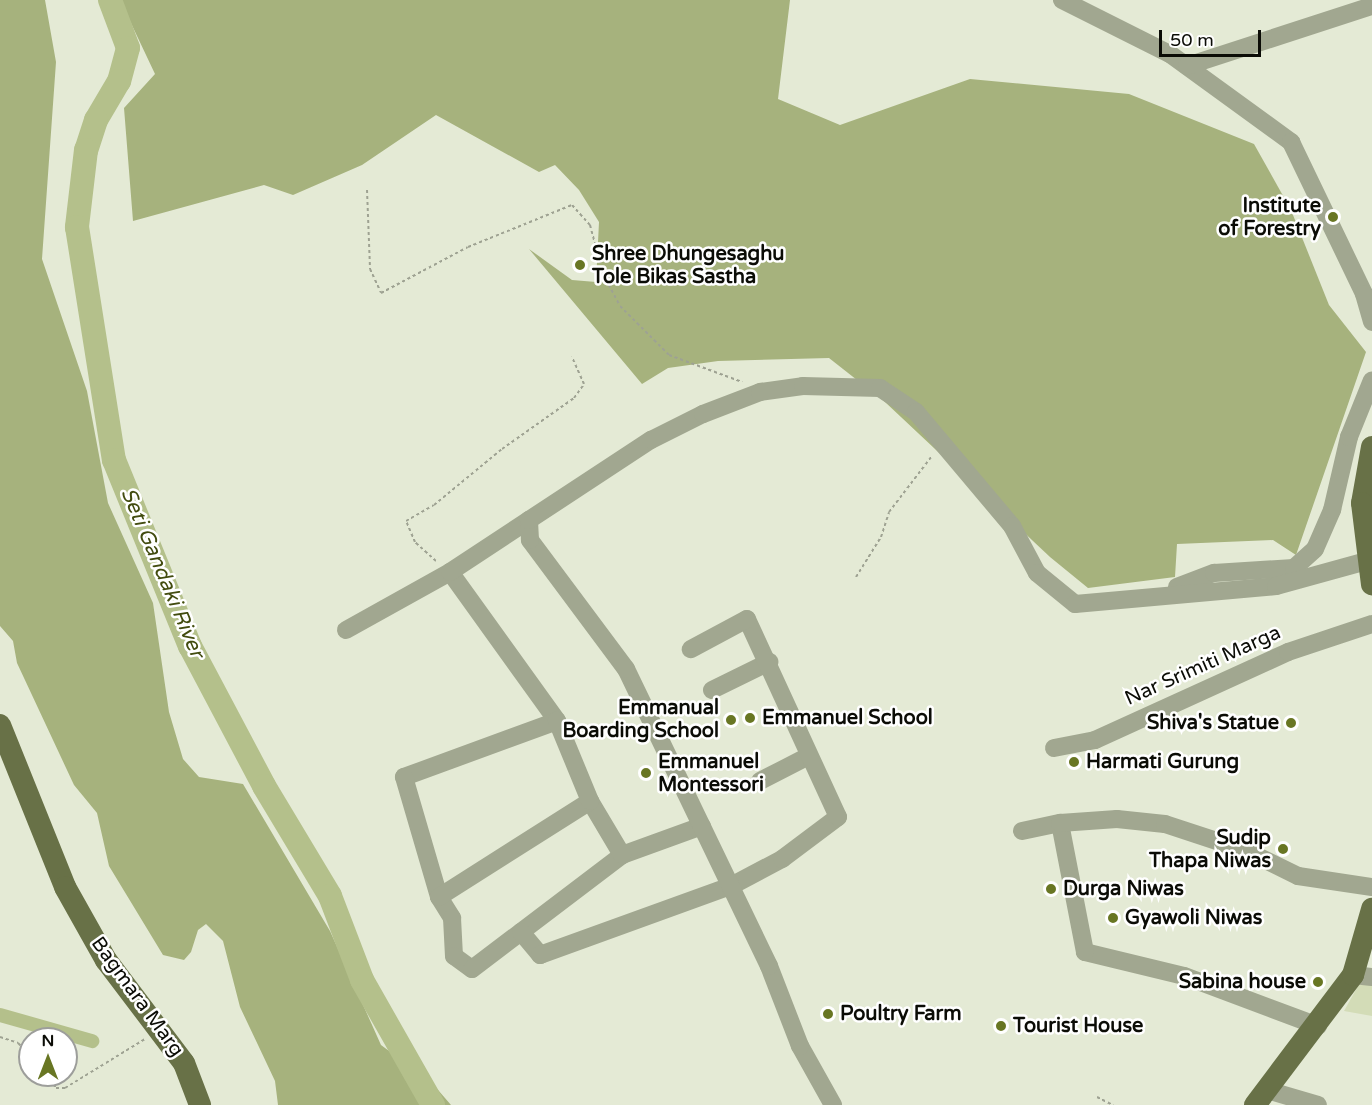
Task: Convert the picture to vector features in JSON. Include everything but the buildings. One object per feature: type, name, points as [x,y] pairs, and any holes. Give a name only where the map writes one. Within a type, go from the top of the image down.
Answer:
[{"type":"main road","points":[[1372,447],[1362,502],[1367,561],[1372,584]]},
{"type":"main road","name":"Bagmara Marg","points":[[0,725],[65,888],[106,960],[184,1064],[200,1105]]},
{"type":"main road","points":[[1261,1097],[1318,1026],[1363,976],[1372,909]]},
{"type":"street","points":[[1062,0],[1186,66],[1291,142],[1364,294],[1372,322]]},
{"type":"street","points":[[1186,66],[1372,6]]},
{"type":"street","points":[[1159,594],[1214,573],[1294,568],[1315,549],[1332,510],[1349,436],[1372,380]]},
{"type":"street","points":[[346,630],[450,572],[651,440],[703,414],[760,392],[803,386],[880,388],[916,412],[941,445],[1012,526],[1037,573],[1060,595],[1075,604],[1159,594],[1276,586],[1367,561]]},
{"type":"street","points":[[529,520],[530,540],[626,669],[770,966],[800,1046],[833,1105]]},
{"type":"street","points":[[450,572],[557,721],[590,801],[622,855]]},
{"type":"street","points":[[521,932],[540,955],[731,886],[782,859],[838,818],[807,757],[769,662],[747,619],[691,649]]},
{"type":"street","name":"Nar Srimiti Marga","points":[[1054,748],[1095,740],[1288,652],[1372,624]]},
{"type":"street","points":[[712,690],[769,662]]},
{"type":"street","points":[[557,721],[404,777],[439,897],[452,918],[454,956],[472,969],[622,855],[702,826]]},
{"type":"street","points":[[760,781],[807,757]]},
{"type":"street","points":[[439,897],[590,801]]},
{"type":"street","points":[[1022,831],[1060,823],[1117,819],[1165,824],[1247,851],[1298,876],[1372,886]]},
{"type":"street","points":[[1060,823],[1085,952],[1184,976],[1318,1026]]},
{"type":"street","points":[[1261,1097],[1318,1105]]},
{"type":"path","points":[[368,190],[370,269],[381,293],[468,247],[572,205],[590,225],[603,274],[620,306],[669,355],[760,392]]},
{"type":"path","points":[[450,572],[415,542],[406,521],[434,505],[502,449],[574,398],[584,384],[572,357]]},
{"type":"path","points":[[856,577],[881,537],[889,512],[941,445]]},
{"type":"path","points":[[78,1082],[158,1031]]},
{"type":"path","points":[[0,1037],[18,1043]]},
{"type":"path","points":[[1097,1097],[1113,1105]]},
{"type":"green space","points":[[0,0],[45,0],[56,62],[42,259],[87,391],[108,503],[153,603],[169,712],[183,759],[199,777],[243,784],[330,931],[381,1045],[432,1083],[451,1105],[278,1105],[275,1081],[240,1007],[223,941],[206,924],[198,930],[191,952],[184,960],[163,955],[109,866],[97,813],[74,785],[17,663],[13,641],[0,626]]},
{"type":"green space","points":[[120,0],[790,0],[778,99],[840,125],[970,79],[1129,94],[1254,144],[1291,210],[1329,305],[1366,352],[1296,555],[1273,540],[1177,544],[1175,577],[1088,588],[1050,557],[885,402],[829,358],[718,361],[668,368],[642,384],[529,249],[572,280],[596,282],[599,222],[579,190],[555,165],[539,172],[436,115],[362,165],[293,195],[264,185],[133,221],[124,108],[155,74]]},
{"type":"green space","points":[[1362,979],[1372,980],[1372,1016],[1344,1011]]},
{"type":"waterway","name":"Seti Gandaki River","points":[[110,0],[128,48],[119,81],[96,120],[86,150],[77,227],[114,460],[190,646],[264,786],[330,896],[362,980],[433,1105]]},
{"type":"waterway","points":[[0,1015],[92,1041]]},
{"type":"place","name":"Institute of Forestry","points":[[1333,217]]},
{"type":"place","name":"Shree Dhungesaghu Tole Bikas Sastha","points":[[580,265]]},
{"type":"place","name":"Emmanuel School","points":[[750,718]]},
{"type":"place","name":"Emmanual Boarding School","points":[[731,720]]},
{"type":"place","name":"Shiva's Statue","points":[[1291,723]]},
{"type":"place","name":"Harmati Gurung","points":[[1074,762]]},
{"type":"place","name":"Emmanuel Montessori","points":[[646,773]]},
{"type":"place","name":"Sudip Thapa Niwas","points":[[1283,849]]},
{"type":"place","name":"Durga Niwas","points":[[1051,889]]},
{"type":"place","name":"Gyawoli Niwas","points":[[1113,918]]},
{"type":"place","name":"Sabina house","points":[[1318,982]]},
{"type":"place","name":"Poultry Farm","points":[[828,1014]]},
{"type":"place","name":"Tourist House","points":[[1001,1026]]}]
